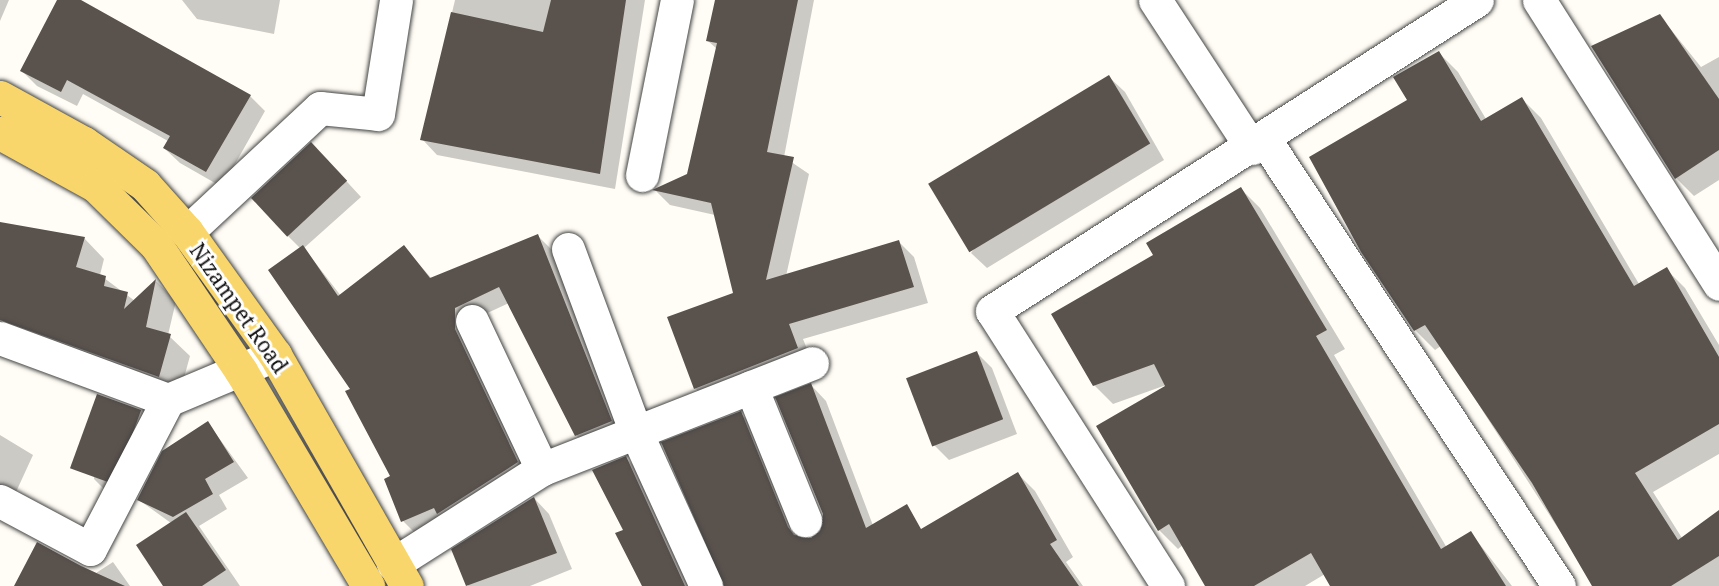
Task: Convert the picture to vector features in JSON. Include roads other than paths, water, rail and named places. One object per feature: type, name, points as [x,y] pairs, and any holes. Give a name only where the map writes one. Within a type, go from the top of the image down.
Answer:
[{"type":"main road","name":"Nizampet Road","points":[[0,97],[84,143],[145,186],[187,232],[275,355],[400,575]]},
{"type":"main road","name":"Nizampet Road","points":[[0,133],[96,186],[156,245],[241,371],[368,586]]},
{"type":"street","points":[[187,232],[320,108],[378,114],[396,0]]},
{"type":"street","points":[[642,175],[677,0]]},
{"type":"street","points":[[1155,0],[1259,144],[1559,586]]},
{"type":"street","points":[[1168,586],[993,311],[1259,144],[1477,0]]},
{"type":"street","points":[[1539,0],[1719,284]]},
{"type":"street","points":[[568,249],[635,429],[706,586]]},
{"type":"street","points":[[472,321],[542,469]]},
{"type":"street","points":[[0,338],[168,400]]},
{"type":"street","points":[[0,501],[90,549],[168,400],[275,355]]},
{"type":"street","points":[[400,575],[542,469],[635,429],[812,363]]},
{"type":"street","points":[[751,387],[805,520]]}]
